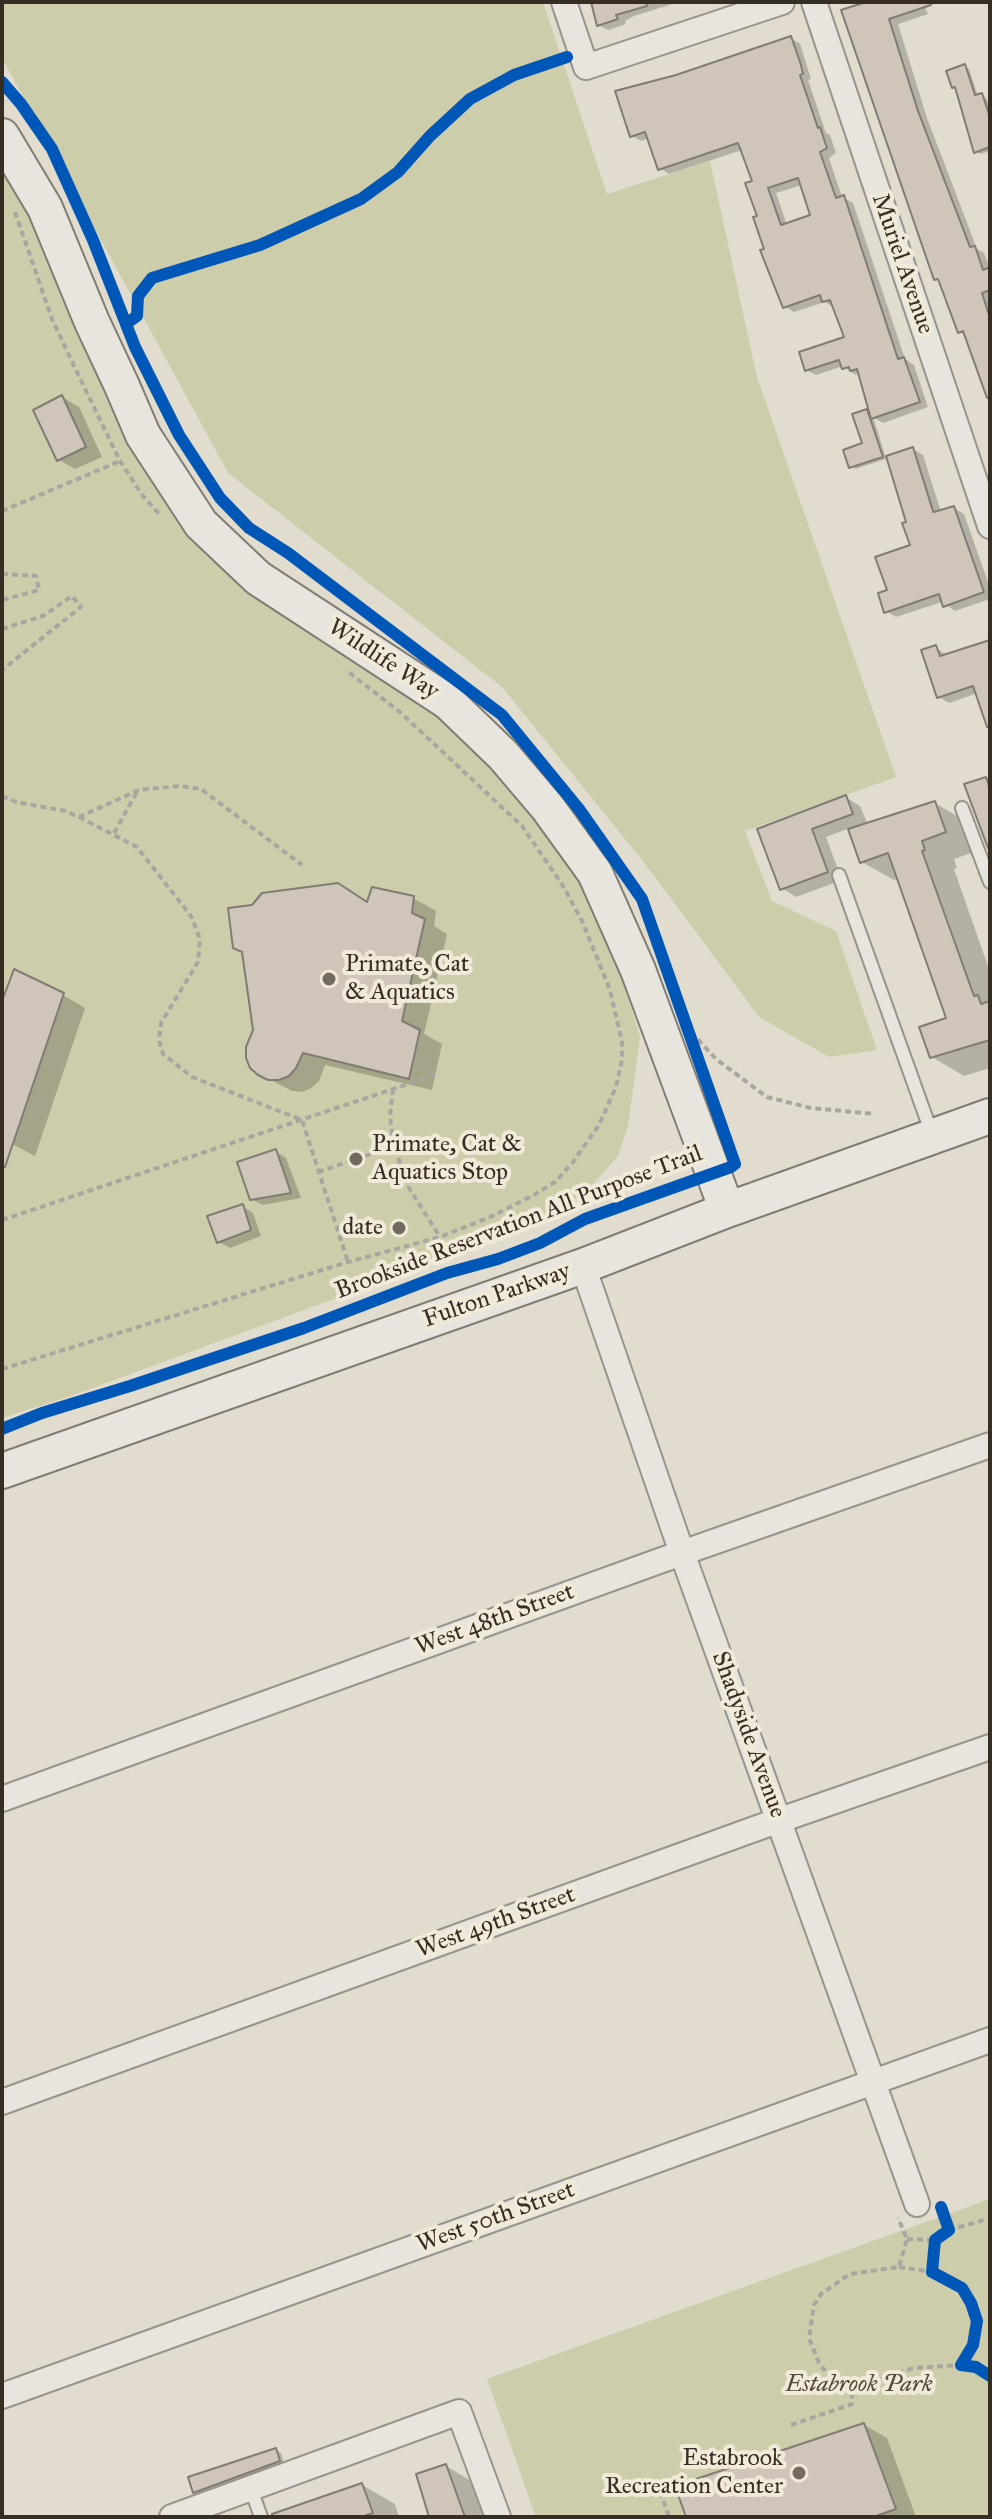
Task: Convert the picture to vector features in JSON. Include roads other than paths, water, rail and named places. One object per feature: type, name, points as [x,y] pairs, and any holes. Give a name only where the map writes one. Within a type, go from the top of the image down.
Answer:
[{"type":"street","points":[[564,2],[577,62],[782,2]]},
{"type":"street","name":"Muriel Avenue","points":[[814,2],[990,526]]},
{"type":"street","name":"Wildlife Way","points":[[2,136],[45,208],[143,435],[201,524],[258,578],[448,702],[503,755],[539,797],[595,873],[638,970],[727,1210]]},
{"type":"street","name":"Fulton Parkway","points":[[2,1471],[583,1266],[727,1210],[990,1116]]},
{"type":"street","name":"Shadyside Avenue","points":[[583,1266],[682,1553],[875,2082],[908,2210]]},
{"type":"street","name":"West 48th Street","points":[[2,1799],[990,1445]]},
{"type":"street","name":"West 49th Street","points":[[2,2102],[779,1820],[990,1747]]},
{"type":"street","name":"West 50th Street","points":[[2,2396],[990,2040]]},
{"type":"street","points":[[172,2517],[459,2412],[498,2517]]},
{"type":"lane","points":[[962,808],[990,882]]},
{"type":"lane","points":[[839,875],[933,1137]]},
{"type":"lane","points":[[251,2489],[261,2517]]},
{"type":"place","name":"Primate, Cat & Aquatics","points":[[329,979]]},
{"type":"place","name":"Primate, Cat & Aquatics Stop","points":[[356,1159]]},
{"type":"place","name":"date","points":[[399,1228]]},
{"type":"place","name":"Estabrook Recreation Center","points":[[799,2473]]},
{"type":"park label","name":"Estabrook Park","points":[[859,2385]]}]
